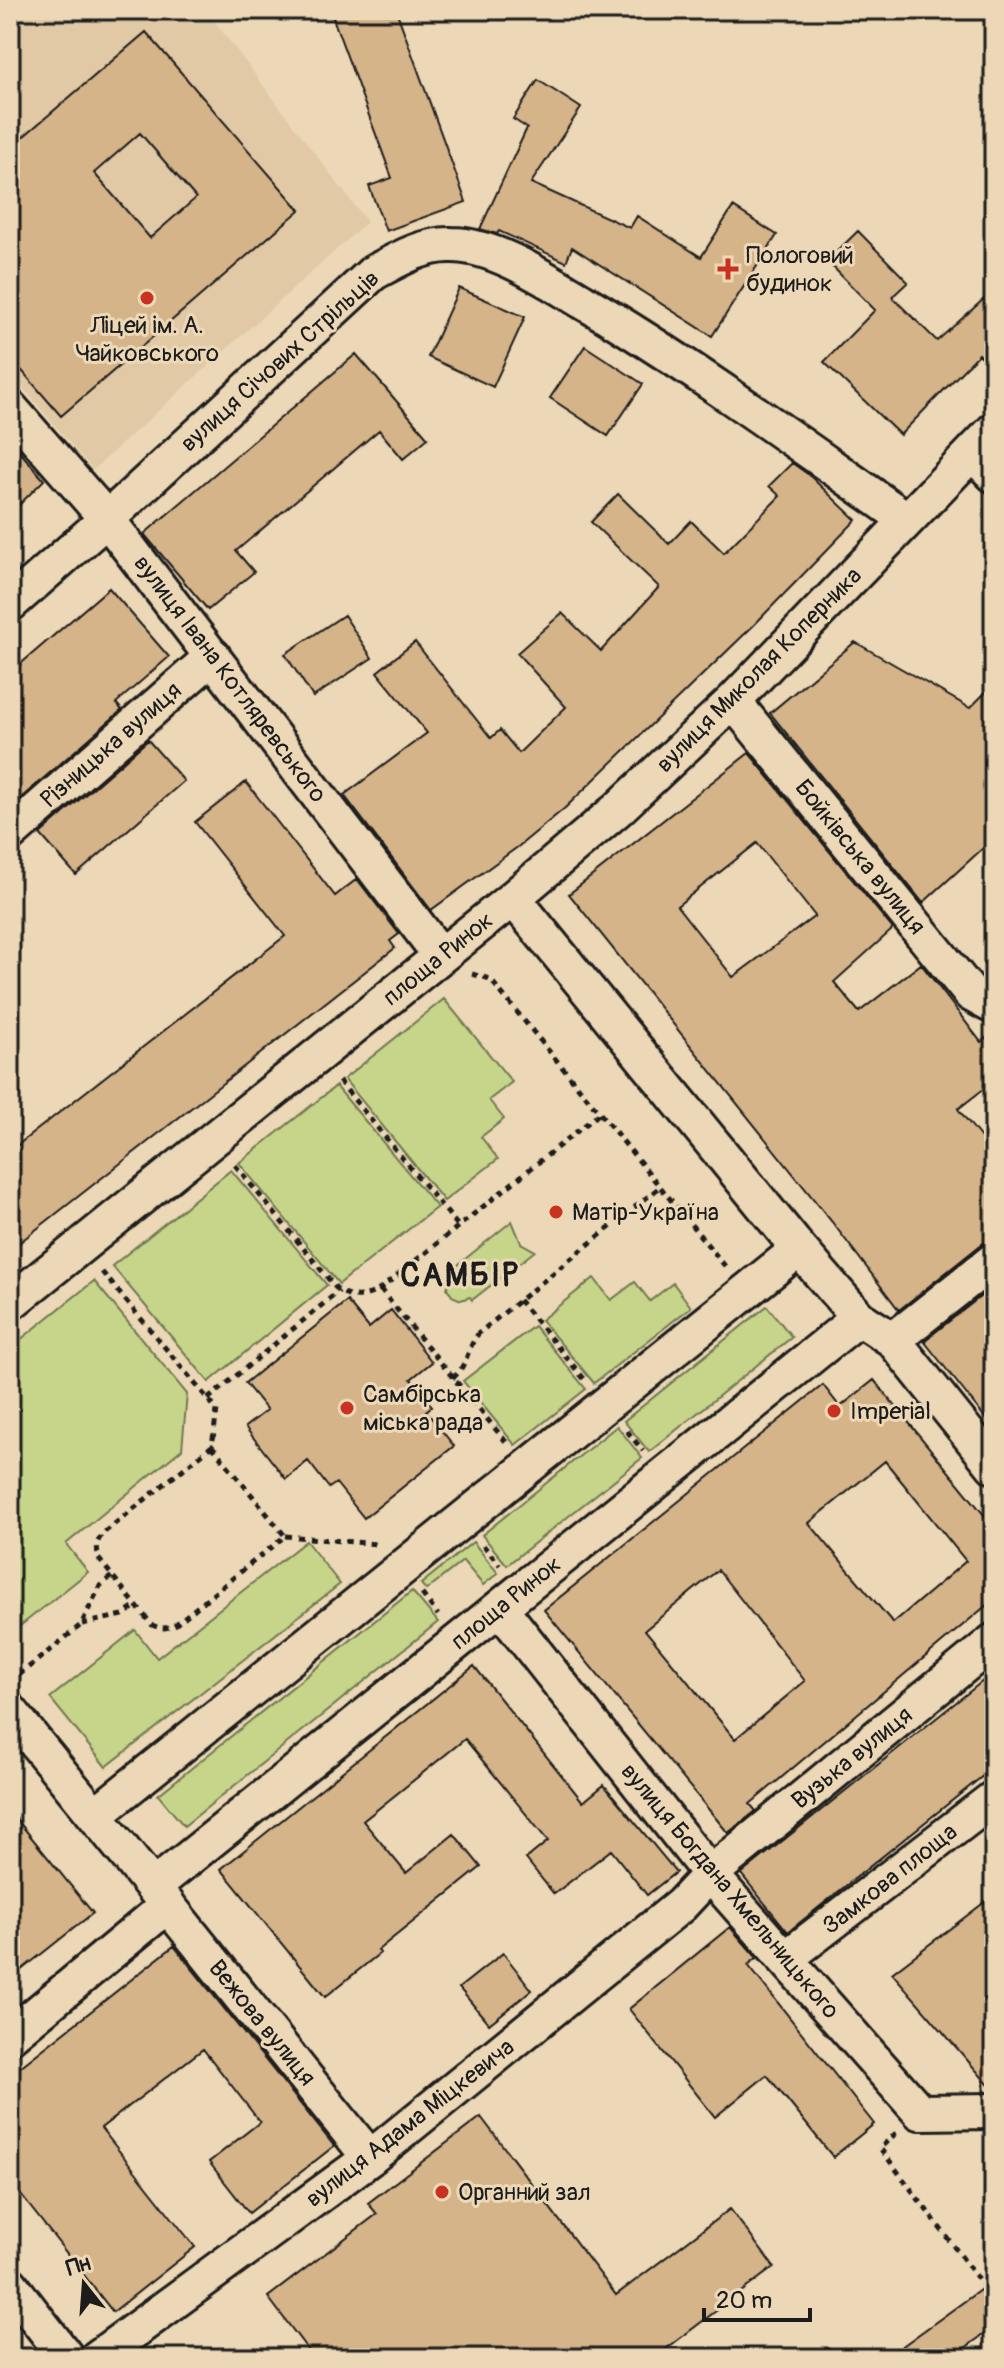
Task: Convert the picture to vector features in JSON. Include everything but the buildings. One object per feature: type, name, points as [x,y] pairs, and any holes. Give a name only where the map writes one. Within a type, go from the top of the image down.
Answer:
[{"type":"street","name":"вулиця Січових Стрільців","points":[[10,604],[107,519],[373,273],[410,253],[451,245],[495,254],[636,333],[906,519]]},
{"type":"street","name":"вулиця Івана Котляревського","points":[[10,408],[107,519],[451,967]]},
{"type":"street","name":"вулиця Миколая Коперника","points":[[513,898],[618,809],[733,701],[906,519],[987,453]]},
{"type":"street","name":"Різницька вулиця","points":[[10,834],[213,656]]},
{"type":"street","name":"Бойківська вулиця","points":[[733,701],[971,994],[989,1004],[994,1003]]},
{"type":"street","name":"площа Ринок","points":[[10,1303],[451,967],[513,898],[799,1249],[859,1318],[459,1640],[160,1896],[10,2036]]},
{"type":"street","points":[[95,1815],[799,1249]]},
{"type":"street","points":[[893,1340],[994,1260]]},
{"type":"street","points":[[859,1318],[893,1340],[994,1466]]},
{"type":"street","name":"вулиця Богдана Хмельницького","points":[[510,1599],[710,1874],[920,2112]]},
{"type":"street","name":"Вузька вулиця","points":[[710,1874],[994,1641]]},
{"type":"street","points":[[10,1711],[160,1896]]},
{"type":"street","name":"Замкова площа","points":[[785,1959],[994,1798]]},
{"type":"street","name":"вулиця Адама Міцкевича","points":[[97,2358],[370,2158],[681,1905],[710,1874]]},
{"type":"street","name":"Вежова вулиця","points":[[160,1896],[370,2158]]},
{"type":"street","points":[[920,2112],[994,2111]]},
{"type":"street","points":[[10,2284],[67,2358]]},
{"type":"path","points":[[451,967],[490,979],[746,1291]]},
{"type":"path","points":[[336,1078],[459,1227]]},
{"type":"path","points":[[232,1161],[339,1291],[361,1297],[380,1289],[600,1113]]},
{"type":"path","points":[[453,1378],[465,1365],[472,1343],[479,1333],[661,1186]]},
{"type":"path","points":[[99,1268],[217,1410],[212,1446],[102,1534],[97,1543],[98,1558],[152,1625],[167,1629],[285,1536]]},
{"type":"path","points":[[380,1289],[527,1468]]},
{"type":"path","points":[[208,1399],[339,1291]]},
{"type":"path","points":[[212,1446],[285,1536],[414,1558],[459,1640]]},
{"type":"path","points":[[462,1519],[510,1599]]},
{"type":"path","points":[[19,1675],[81,1625],[100,1586],[112,1576]]},
{"type":"path","points":[[81,1625],[123,1615],[136,1605]]},
{"type":"path","points":[[920,2112],[880,2148],[994,2300]]},
{"type":"shaded area","name":"Ліцей ім. А. Чайковського","points":[[10,10],[206,10],[367,222],[93,470],[10,373]]},
{"type":"green space","points":[[444,999],[512,1082],[489,1100],[504,1119],[481,1137],[498,1159],[444,1201],[344,1079]]},
{"type":"green space","points":[[336,1086],[437,1207],[339,1284],[239,1163]]},
{"type":"green space","points":[[231,1170],[327,1285],[209,1382],[112,1266]]},
{"type":"green space","points":[[512,1221],[521,1243],[535,1251],[472,1300],[470,1297],[461,1300],[452,1296],[447,1288],[452,1275],[449,1272]]},
{"type":"green space","points":[[594,1278],[611,1300],[635,1282],[650,1301],[673,1283],[691,1307],[594,1383],[541,1320]]},
{"type":"green space","points":[[94,1281],[187,1394],[182,1449],[66,1544],[88,1572],[10,1634],[10,1348]]},
{"type":"green space","points":[[767,1306],[792,1337],[649,1452],[624,1421]]},
{"type":"green space","points":[[534,1326],[586,1389],[515,1445],[463,1381]]},
{"type":"green space","points":[[617,1426],[642,1458],[507,1565],[482,1535]]},
{"type":"green space","points":[[306,1541],[340,1584],[106,1767],[50,1698],[135,1630],[157,1658]]},
{"type":"green space","points":[[473,1542],[498,1573],[483,1585],[463,1561],[426,1590],[421,1584]]},
{"type":"green space","points":[[412,1591],[438,1622],[184,1826],[158,1795]]},
{"type":"place","name":"Пологовий будинок","points":[[728,269]]},
{"type":"place","name":"Ліцей ім. А. Чайковського","points":[[147,298]]},
{"type":"place","name":"Матір-Україна","points":[[556,1212]]},
{"type":"place","name":"Самбірська міська рада","points":[[347,1408]]},
{"type":"place","name":"Imperial","points":[[834,1411]]},
{"type":"place","name":"Органний зал","points":[[442,2192]]},
{"type":"district","name":"САМБІР","points":[[460,1276]]}]
